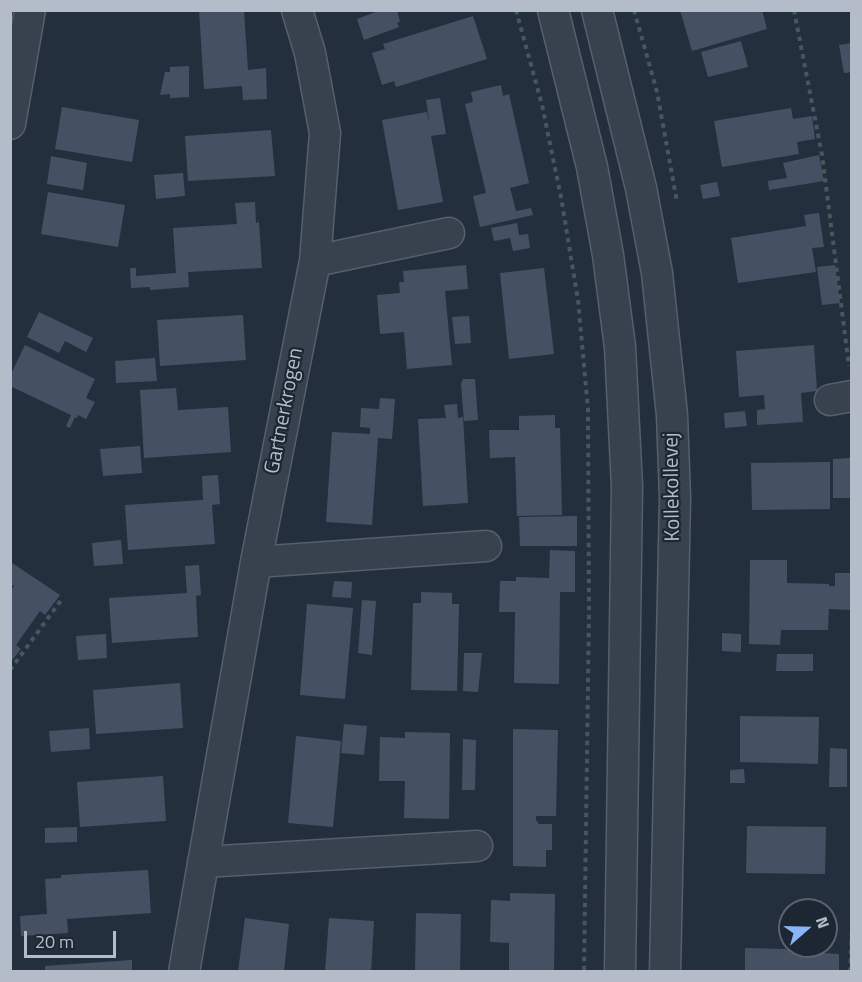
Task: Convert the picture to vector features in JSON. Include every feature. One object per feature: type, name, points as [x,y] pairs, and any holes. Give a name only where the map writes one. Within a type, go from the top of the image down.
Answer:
[{"type":"street","points":[[10,124],[30,10]]},
{"type":"street","name":"Gartnerkrogen","points":[[184,972],[256,562],[315,261],[325,133],[310,53],[297,10]]},
{"type":"street","points":[[553,10],[592,167],[608,255],[620,347],[627,487],[620,972]]},
{"type":"street","name":"Kollekollevej","points":[[597,10],[643,199],[657,273],[672,415],[675,498],[665,972]]},
{"type":"street","points":[[315,261],[449,232]]},
{"type":"street","points":[[256,562],[486,546]]},
{"type":"street","points":[[203,862],[477,846]]},
{"type":"path","points":[[516,10],[542,105],[561,197],[578,300],[588,409],[589,600],[584,972]]},
{"type":"path","points":[[794,10],[822,155],[844,389]]},
{"type":"path","points":[[10,670],[62,599]]},
{"type":"path","points":[[850,972],[852,928]]},
{"type":"building","points":[[199,10],[244,10],[248,70],[266,68],[267,99],[243,100],[242,86],[204,89]]},
{"type":"building","points":[[381,10],[397,10],[399,27],[364,40],[357,19]]},
{"type":"building","points":[[680,10],[762,10],[767,29],[692,51]]},
{"type":"building","points":[[473,16],[487,59],[396,87],[394,81],[382,85],[372,53],[385,49],[383,44]]},
{"type":"building","points":[[741,41],[748,67],[708,77],[701,52]]},
{"type":"building","points":[[852,43],[852,72],[844,73],[839,45]]},
{"type":"building","points":[[189,66],[189,97],[170,98],[170,94],[160,95],[165,72],[170,72],[170,67]]},
{"type":"building","points":[[501,85],[503,96],[509,94],[529,183],[510,188],[516,211],[531,208],[533,215],[480,227],[473,196],[486,193],[465,104],[473,102],[471,92]]},
{"type":"building","points":[[440,98],[446,134],[431,136],[443,202],[398,210],[382,120],[427,112],[430,125],[426,100]]},
{"type":"building","points":[[62,107],[139,120],[132,162],[55,149]]},
{"type":"building","points":[[791,108],[793,119],[812,116],[815,139],[797,142],[799,154],[722,167],[714,121]]},
{"type":"building","points":[[271,130],[275,176],[188,181],[185,136]]},
{"type":"building","points":[[819,155],[824,181],[769,190],[768,181],[787,178],[783,163]]},
{"type":"building","points":[[51,156],[87,163],[83,190],[47,184]]},
{"type":"building","points":[[183,173],[185,196],[156,199],[154,175]]},
{"type":"building","points":[[717,182],[720,196],[703,199],[700,185]]},
{"type":"building","points":[[48,192],[125,205],[118,247],[41,234]]},
{"type":"building","points":[[255,202],[256,223],[259,222],[262,268],[188,272],[189,287],[150,290],[150,287],[131,288],[130,268],[136,268],[136,276],[176,273],[173,228],[237,224],[235,203]]},
{"type":"building","points":[[819,213],[824,247],[812,248],[816,272],[738,283],[731,238],[806,226],[804,215]]},
{"type":"building","points":[[517,223],[519,235],[528,234],[530,248],[513,251],[510,238],[494,241],[491,228]]},
{"type":"building","points":[[466,265],[468,289],[445,291],[452,365],[407,369],[404,332],[380,334],[377,295],[400,293],[399,282],[404,282],[403,271]]},
{"type":"building","points":[[835,265],[840,303],[822,305],[817,267]]},
{"type":"building","points":[[544,268],[554,354],[509,359],[500,273]]},
{"type":"building","points":[[39,312],[93,338],[86,352],[65,341],[59,353],[27,337]]},
{"type":"building","points":[[243,315],[246,360],[160,366],[157,320]]},
{"type":"building","points":[[469,316],[471,343],[455,344],[452,317]]},
{"type":"building","points":[[25,345],[95,379],[86,398],[95,402],[86,419],[78,415],[70,428],[66,426],[71,415],[10,386],[10,376]]},
{"type":"building","points":[[814,345],[817,391],[801,393],[803,422],[757,425],[757,410],[765,409],[764,395],[739,397],[736,351]]},
{"type":"building","points":[[155,358],[157,381],[116,383],[115,361]]},
{"type":"building","points":[[463,379],[475,379],[478,420],[464,421],[461,384]]},
{"type":"building","points":[[176,388],[178,410],[228,407],[231,452],[144,458],[140,390]]},
{"type":"building","points":[[380,398],[395,399],[392,439],[378,438],[372,525],[326,522],[332,432],[370,434],[370,428],[360,427],[361,408],[379,409]]},
{"type":"building","points":[[457,404],[458,418],[463,417],[468,503],[423,506],[418,419],[446,418],[444,405]]},
{"type":"building","points":[[745,411],[747,426],[725,428],[724,413]]},
{"type":"building","points":[[555,415],[555,428],[560,428],[562,515],[517,516],[515,457],[490,458],[489,430],[519,430],[519,416]]},
{"type":"building","points":[[140,446],[142,473],[103,476],[100,449]]},
{"type":"building","points":[[850,458],[851,498],[833,498],[833,459]]},
{"type":"building","points":[[830,462],[830,509],[752,510],[751,463]]},
{"type":"building","points":[[218,475],[220,504],[212,505],[215,544],[128,550],[125,505],[203,500],[202,476]]},
{"type":"building","points":[[577,516],[577,546],[520,546],[519,517]]},
{"type":"building","points":[[121,540],[123,564],[94,566],[92,543]]},
{"type":"building","points":[[550,550],[575,551],[575,592],[560,592],[559,684],[514,683],[515,612],[499,612],[500,581],[516,581],[516,577],[549,578]]},
{"type":"building","points":[[750,560],[787,560],[787,583],[835,586],[835,573],[851,573],[850,610],[829,609],[828,630],[781,630],[780,645],[749,644]]},
{"type":"building","points":[[12,563],[60,595],[45,615],[40,611],[16,645],[21,649],[10,663],[10,591],[14,586],[10,584]]},
{"type":"building","points":[[199,565],[201,595],[196,596],[198,637],[112,643],[109,598],[187,593],[185,566]]},
{"type":"building","points":[[334,581],[352,582],[351,598],[332,597]]},
{"type":"building","points":[[421,592],[452,593],[452,604],[459,604],[457,691],[411,690],[413,603],[421,603]]},
{"type":"building","points":[[362,600],[376,601],[372,655],[358,653]]},
{"type":"building","points":[[307,604],[353,608],[345,699],[300,695]]},
{"type":"building","points":[[722,633],[741,634],[741,652],[722,651]]},
{"type":"building","points":[[106,634],[107,658],[78,660],[76,636]]},
{"type":"building","points":[[464,653],[482,653],[478,692],[463,691]]},
{"type":"building","points":[[777,654],[813,654],[813,671],[776,671]]},
{"type":"building","points":[[180,683],[183,728],[96,734],[93,690]]},
{"type":"building","points":[[740,716],[819,717],[818,764],[740,762]]},
{"type":"building","points":[[344,724],[367,726],[364,755],[341,753]]},
{"type":"building","points":[[89,728],[90,749],[51,752],[49,731]]},
{"type":"building","points":[[513,729],[558,730],[556,816],[536,816],[539,824],[552,824],[552,850],[546,850],[546,867],[513,866]]},
{"type":"building","points":[[405,732],[450,733],[449,819],[404,818],[405,781],[379,781],[380,737],[405,738]]},
{"type":"building","points":[[296,736],[341,741],[333,827],[288,823]]},
{"type":"building","points":[[463,739],[476,740],[475,790],[462,790]]},
{"type":"building","points":[[830,748],[847,749],[847,787],[829,787]]},
{"type":"building","points":[[744,769],[745,783],[730,783],[730,770]]},
{"type":"building","points":[[163,776],[166,821],[80,827],[77,782]]},
{"type":"building","points":[[747,826],[826,827],[825,874],[746,873]]},
{"type":"building","points":[[77,827],[77,842],[45,843],[45,828]]},
{"type":"building","points":[[148,870],[151,913],[67,919],[68,933],[21,936],[20,916],[47,914],[45,879],[61,878],[61,875]]},
{"type":"building","points":[[510,893],[555,894],[554,972],[509,972],[509,943],[490,942],[491,900],[510,901]]},
{"type":"building","points":[[416,913],[461,914],[460,972],[415,972]]},
{"type":"building","points":[[245,918],[289,924],[284,972],[238,972]]},
{"type":"building","points":[[329,918],[374,921],[371,972],[325,972]]},
{"type":"building","points":[[745,948],[778,949],[778,958],[838,958],[839,954],[839,972],[745,972]]},
{"type":"building","points":[[132,960],[132,972],[45,972],[45,966]]}]
